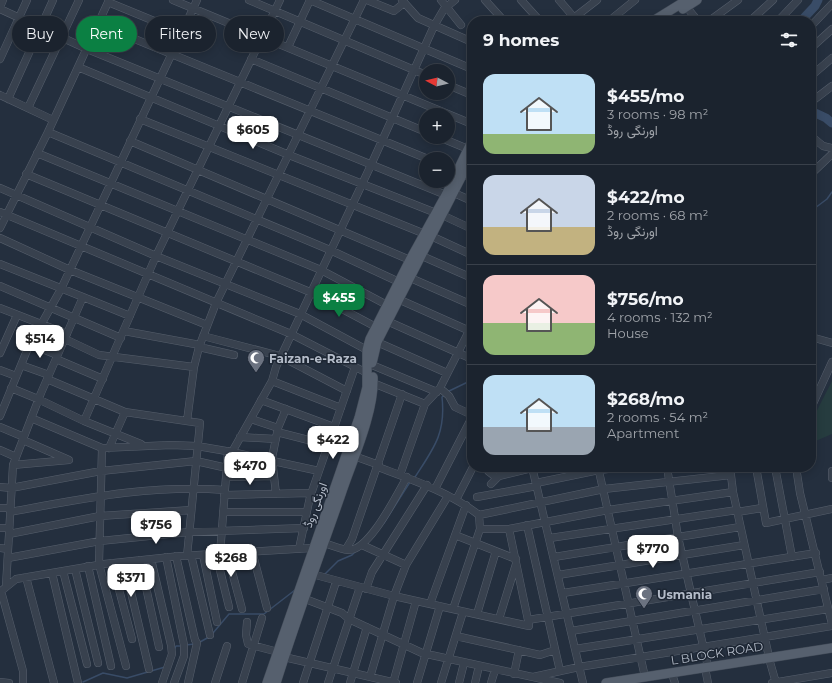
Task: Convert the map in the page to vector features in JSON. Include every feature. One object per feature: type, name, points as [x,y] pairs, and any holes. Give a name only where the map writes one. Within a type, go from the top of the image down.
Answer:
[{"type":"main road","points":[[661,16],[685,2],[697,0]]},
{"type":"main road","points":[[670,16],[685,2]]},
{"type":"main road","name":"اورنگی روڈ","points":[[267,683],[281,655],[301,597],[312,548],[358,418],[367,387],[372,355],[398,299],[410,260],[428,235],[450,194],[467,157]]},
{"type":"main road","name":"اورنگی روڈ","points":[[301,597],[324,543],[370,407],[373,382],[369,369],[367,350],[387,305],[404,278],[422,256],[428,235]]},
{"type":"main road","name":"L BLOCK ROAD","points":[[606,683],[644,680],[832,648]]},
{"type":"main road","name":"L BLOCK ROAD","points":[[770,659],[832,652]]},
{"type":"main road","name":"اورنگی روڈ","points":[[276,683],[281,655]]},
{"type":"main road","name":"L BLOCK ROAD","points":[[644,680],[674,680],[707,670]]},
{"type":"street","points":[[3,0],[0,8],[15,16]]},
{"type":"street","points":[[20,16],[27,0]]},
{"type":"street","points":[[46,16],[53,0]]},
{"type":"street","points":[[68,24],[79,0]]},
{"type":"street","points":[[173,0],[224,21]]},
{"type":"street","points":[[189,16],[197,0]]},
{"type":"street","points":[[249,0],[419,72]]},
{"type":"street","points":[[272,16],[280,0]]},
{"type":"street","points":[[288,47],[310,0],[467,67]]},
{"type":"street","points":[[187,421],[194,367],[203,336],[216,303],[365,0],[394,11],[403,2],[418,18],[467,40]]},
{"type":"street","points":[[441,0],[461,25]]},
{"type":"street","points":[[229,607],[221,554],[226,468],[230,452],[251,419],[272,381],[280,356],[393,118],[434,26],[446,7],[455,0]]},
{"type":"street","points":[[485,0],[499,16]]},
{"type":"street","points":[[521,0],[535,16]]},
{"type":"street","points":[[559,0],[573,16]]},
{"type":"street","points":[[579,16],[597,0]]},
{"type":"street","points":[[615,16],[635,0]]},
{"type":"street","points":[[716,16],[738,0]]},
{"type":"street","points":[[755,16],[773,0]]},
{"type":"street","points":[[783,16],[798,0]]},
{"type":"street","points":[[101,16],[108,1],[145,17]]},
{"type":"street","points":[[685,2],[693,16]]},
{"type":"street","points":[[816,21],[832,4]]},
{"type":"street","points":[[816,43],[832,29]]},
{"type":"street","points":[[0,59],[12,33]]},
{"type":"street","points":[[137,40],[419,155]]},
{"type":"street","points":[[284,45],[467,122]]},
{"type":"street","points":[[8,99],[29,52]]},
{"type":"street","points":[[28,108],[55,52]]},
{"type":"street","points":[[0,228],[3,213],[15,195],[48,132],[86,52]]},
{"type":"street","points":[[94,52],[371,165],[467,199]]},
{"type":"street","points":[[84,422],[156,256],[254,52]]},
{"type":"street","points":[[0,416],[3,400],[11,388],[30,344],[62,289],[171,54]]},
{"type":"street","points":[[816,72],[832,58]]},
{"type":"street","points":[[251,59],[419,129]]},
{"type":"street","points":[[78,67],[289,155],[467,226]]},
{"type":"street","points":[[816,98],[832,86]]},
{"type":"street","points":[[455,88],[467,93]]},
{"type":"street","points":[[0,95],[53,120]]},
{"type":"street","points":[[140,119],[428,235],[467,253]]},
{"type":"street","points":[[48,132],[330,250],[467,303]]},
{"type":"street","points":[[816,140],[823,146],[832,148]]},
{"type":"street","points":[[130,141],[410,260]]},
{"type":"street","points":[[455,143],[467,147]]},
{"type":"street","points":[[37,153],[321,270],[387,305]]},
{"type":"street","points":[[816,169],[832,154]]},
{"type":"street","points":[[455,170],[467,176]]},
{"type":"street","points":[[26,174],[167,234],[237,260],[310,292],[376,327]]},
{"type":"street","points":[[0,188],[156,256],[300,314],[367,350]]},
{"type":"street","points":[[3,213],[291,334],[355,367],[369,369],[440,390],[449,396],[454,408],[467,414]]},
{"type":"street","points":[[0,238],[70,270],[207,325]]},
{"type":"street","points":[[422,256],[467,276]]},
{"type":"street","points":[[0,264],[130,316]]},
{"type":"street","points":[[0,286],[74,317],[122,334],[200,346],[234,355]]},
{"type":"street","points":[[23,683],[23,671],[2,590],[3,571],[8,558],[12,465],[38,399],[83,298]]},
{"type":"street","points":[[398,299],[467,328]]},
{"type":"street","points":[[0,308],[42,324],[99,356],[194,367]]},
{"type":"street","points":[[0,353],[17,315]]},
{"type":"street","points":[[387,321],[467,357]]},
{"type":"street","points":[[203,336],[280,356],[347,391]]},
{"type":"street","points":[[324,543],[346,550],[362,545],[375,530],[403,476],[425,404],[440,390],[467,337]]},
{"type":"street","points":[[816,338],[832,343]]},
{"type":"street","points":[[377,342],[447,374]]},
{"type":"street","points":[[30,344],[103,379]]},
{"type":"street","points":[[816,397],[832,362]]},
{"type":"street","points":[[21,365],[94,400],[125,412],[200,423],[189,532],[189,555],[210,635]]},
{"type":"street","points":[[299,549],[311,493],[355,367]]},
{"type":"street","points":[[0,370],[16,376]]},
{"type":"street","points":[[272,381],[341,408]]},
{"type":"street","points":[[373,382],[425,404]]},
{"type":"street","points":[[11,388],[38,399],[84,422],[145,446]]},
{"type":"street","points":[[346,550],[352,539],[379,466],[402,394]]},
{"type":"street","points":[[262,400],[334,427]]},
{"type":"street","points":[[276,494],[272,461],[277,433],[286,409]]},
{"type":"street","points":[[125,412],[115,434],[106,448],[101,471],[99,564],[126,666]]},
{"type":"street","points":[[31,418],[106,448],[197,446],[319,471]]},
{"type":"street","points":[[251,419],[277,433],[328,445]]},
{"type":"street","points":[[435,489],[467,426]]},
{"type":"street","points":[[0,427],[69,460],[12,465]]},
{"type":"street","points":[[240,437],[277,433]]},
{"type":"street","points":[[0,450],[16,458]]},
{"type":"street","points":[[354,456],[427,485],[456,500],[479,515],[604,489],[731,475]]},
{"type":"street","points":[[0,487],[11,488],[101,471],[196,461],[226,468]]},
{"type":"street","points":[[832,471],[832,478]]},
{"type":"street","points":[[456,500],[470,472]]},
{"type":"street","points":[[489,472],[497,478]]},
{"type":"street","points":[[491,484],[497,478],[518,472]]},
{"type":"street","points":[[533,472],[546,521],[583,683]]},
{"type":"street","points":[[477,497],[586,472]]},
{"type":"street","points":[[599,472],[604,489],[644,680]]},
{"type":"street","points":[[668,472],[678,537],[703,648],[708,683]]},
{"type":"street","points":[[731,472],[740,527],[770,659],[774,683],[832,673]]},
{"type":"street","points":[[757,472],[762,508],[766,523],[832,509]]},
{"type":"street","points":[[776,472],[792,557]]},
{"type":"street","points":[[533,678],[579,667],[765,638],[832,625],[816,553],[800,493],[797,472]]},
{"type":"street","points":[[226,477],[274,476]]},
{"type":"street","points":[[328,683],[349,619],[363,588],[427,485]]},
{"type":"street","points":[[0,508],[10,510],[101,495],[194,487],[224,493],[311,493]]},
{"type":"street","points":[[480,529],[509,528],[608,510],[733,492]]},
{"type":"street","points":[[370,677],[394,596],[406,564],[448,496]]},
{"type":"street","points":[[430,604],[466,506]]},
{"type":"street","points":[[550,538],[675,518],[762,508]]},
{"type":"street","points":[[0,528],[9,531],[100,516],[191,510]]},
{"type":"street","points":[[223,512],[307,512]]},
{"type":"street","points":[[453,609],[480,529],[479,515]]},
{"type":"street","points":[[527,525],[560,671]]},
{"type":"street","points":[[554,557],[740,527]]},
{"type":"street","points":[[8,558],[100,541],[189,532],[304,528]]},
{"type":"street","points":[[312,574],[336,582],[394,596],[529,626],[509,528]]},
{"type":"street","points":[[455,535],[496,551],[516,561]]},
{"type":"street","points":[[362,545],[406,564]]},
{"type":"street","points":[[558,575],[744,545]]},
{"type":"street","points":[[0,548],[8,549]]},
{"type":"street","points":[[2,590],[16,579],[99,564],[189,555],[312,548]]},
{"type":"street","points":[[252,551],[267,608]]},
{"type":"street","points":[[476,614],[496,551]]},
{"type":"street","points":[[563,593],[748,565],[816,553]]},
{"type":"street","points":[[221,554],[242,609]]},
{"type":"street","points":[[203,555],[217,622]]},
{"type":"street","points":[[176,556],[194,640],[197,643],[188,683]]},
{"type":"street","points":[[166,557],[184,645],[184,656],[174,683]]},
{"type":"street","points":[[151,559],[172,654],[162,683]]},
{"type":"street","points":[[140,560],[159,647]]},
{"type":"street","points":[[499,619],[516,561]]},
{"type":"street","points":[[124,562],[149,669]]},
{"type":"street","points":[[112,563],[132,638]]},
{"type":"street","points":[[88,566],[111,666]]},
{"type":"street","points":[[75,569],[98,663]]},
{"type":"street","points":[[63,571],[86,664]]},
{"type":"street","points":[[528,620],[820,572]]},
{"type":"street","points":[[52,573],[78,683]]},
{"type":"street","points":[[26,577],[54,683]]},
{"type":"street","points":[[822,580],[832,578]]},
{"type":"street","points":[[304,683],[336,582]]},
{"type":"street","points":[[571,631],[824,589]]},
{"type":"street","points":[[301,597],[342,613],[349,619],[426,654],[541,681],[560,683]]},
{"type":"street","points":[[248,622],[246,635],[248,644],[310,664],[394,683],[416,601]]},
{"type":"street","points":[[417,683],[440,606]]},
{"type":"street","points":[[575,649],[636,638],[828,609]]},
{"type":"street","points":[[442,683],[463,612]]},
{"type":"street","points":[[242,683],[262,618]]},
{"type":"street","points":[[350,683],[367,627]]},
{"type":"street","points":[[456,636],[540,655],[555,650]]},
{"type":"street","points":[[215,683],[227,646]]},
{"type":"street","points":[[516,683],[519,650]]},
{"type":"street","points":[[459,683],[464,663]]},
{"type":"street","points":[[475,683],[479,666]]},
{"type":"street","points":[[491,683],[495,670]]},
{"type":"street","points":[[0,682],[9,683]]},
{"type":"green space","points":[[832,381],[832,434],[816,441],[816,412]]},
{"type":"waterway","points":[[806,16],[815,6],[818,0]]},
{"type":"waterway","points":[[816,113],[832,123]]},
{"type":"waterway","points":[[816,207],[827,199],[832,192]]},
{"type":"waterway","points":[[447,392],[467,382]]},
{"type":"waterway","points":[[415,477],[437,440],[442,421],[442,397],[445,395]]},
{"type":"waterway","points":[[384,523],[410,482]]},
{"type":"waterway","points":[[324,575],[338,561],[352,555],[356,551]]},
{"type":"waterway","points":[[213,633],[229,614],[264,614],[295,590]]},
{"type":"waterway","points":[[200,642],[209,637]]},
{"type":"waterway","points":[[186,645],[194,644]]},
{"type":"waterway","points":[[174,650],[176,646],[182,646]]},
{"type":"waterway","points":[[83,682],[103,673],[127,678],[165,667]]},
{"type":"place","name":"Faizan-e-Raza","points":[[256,373]]},
{"type":"place","name":"Usmania","points":[[644,609]]}]
